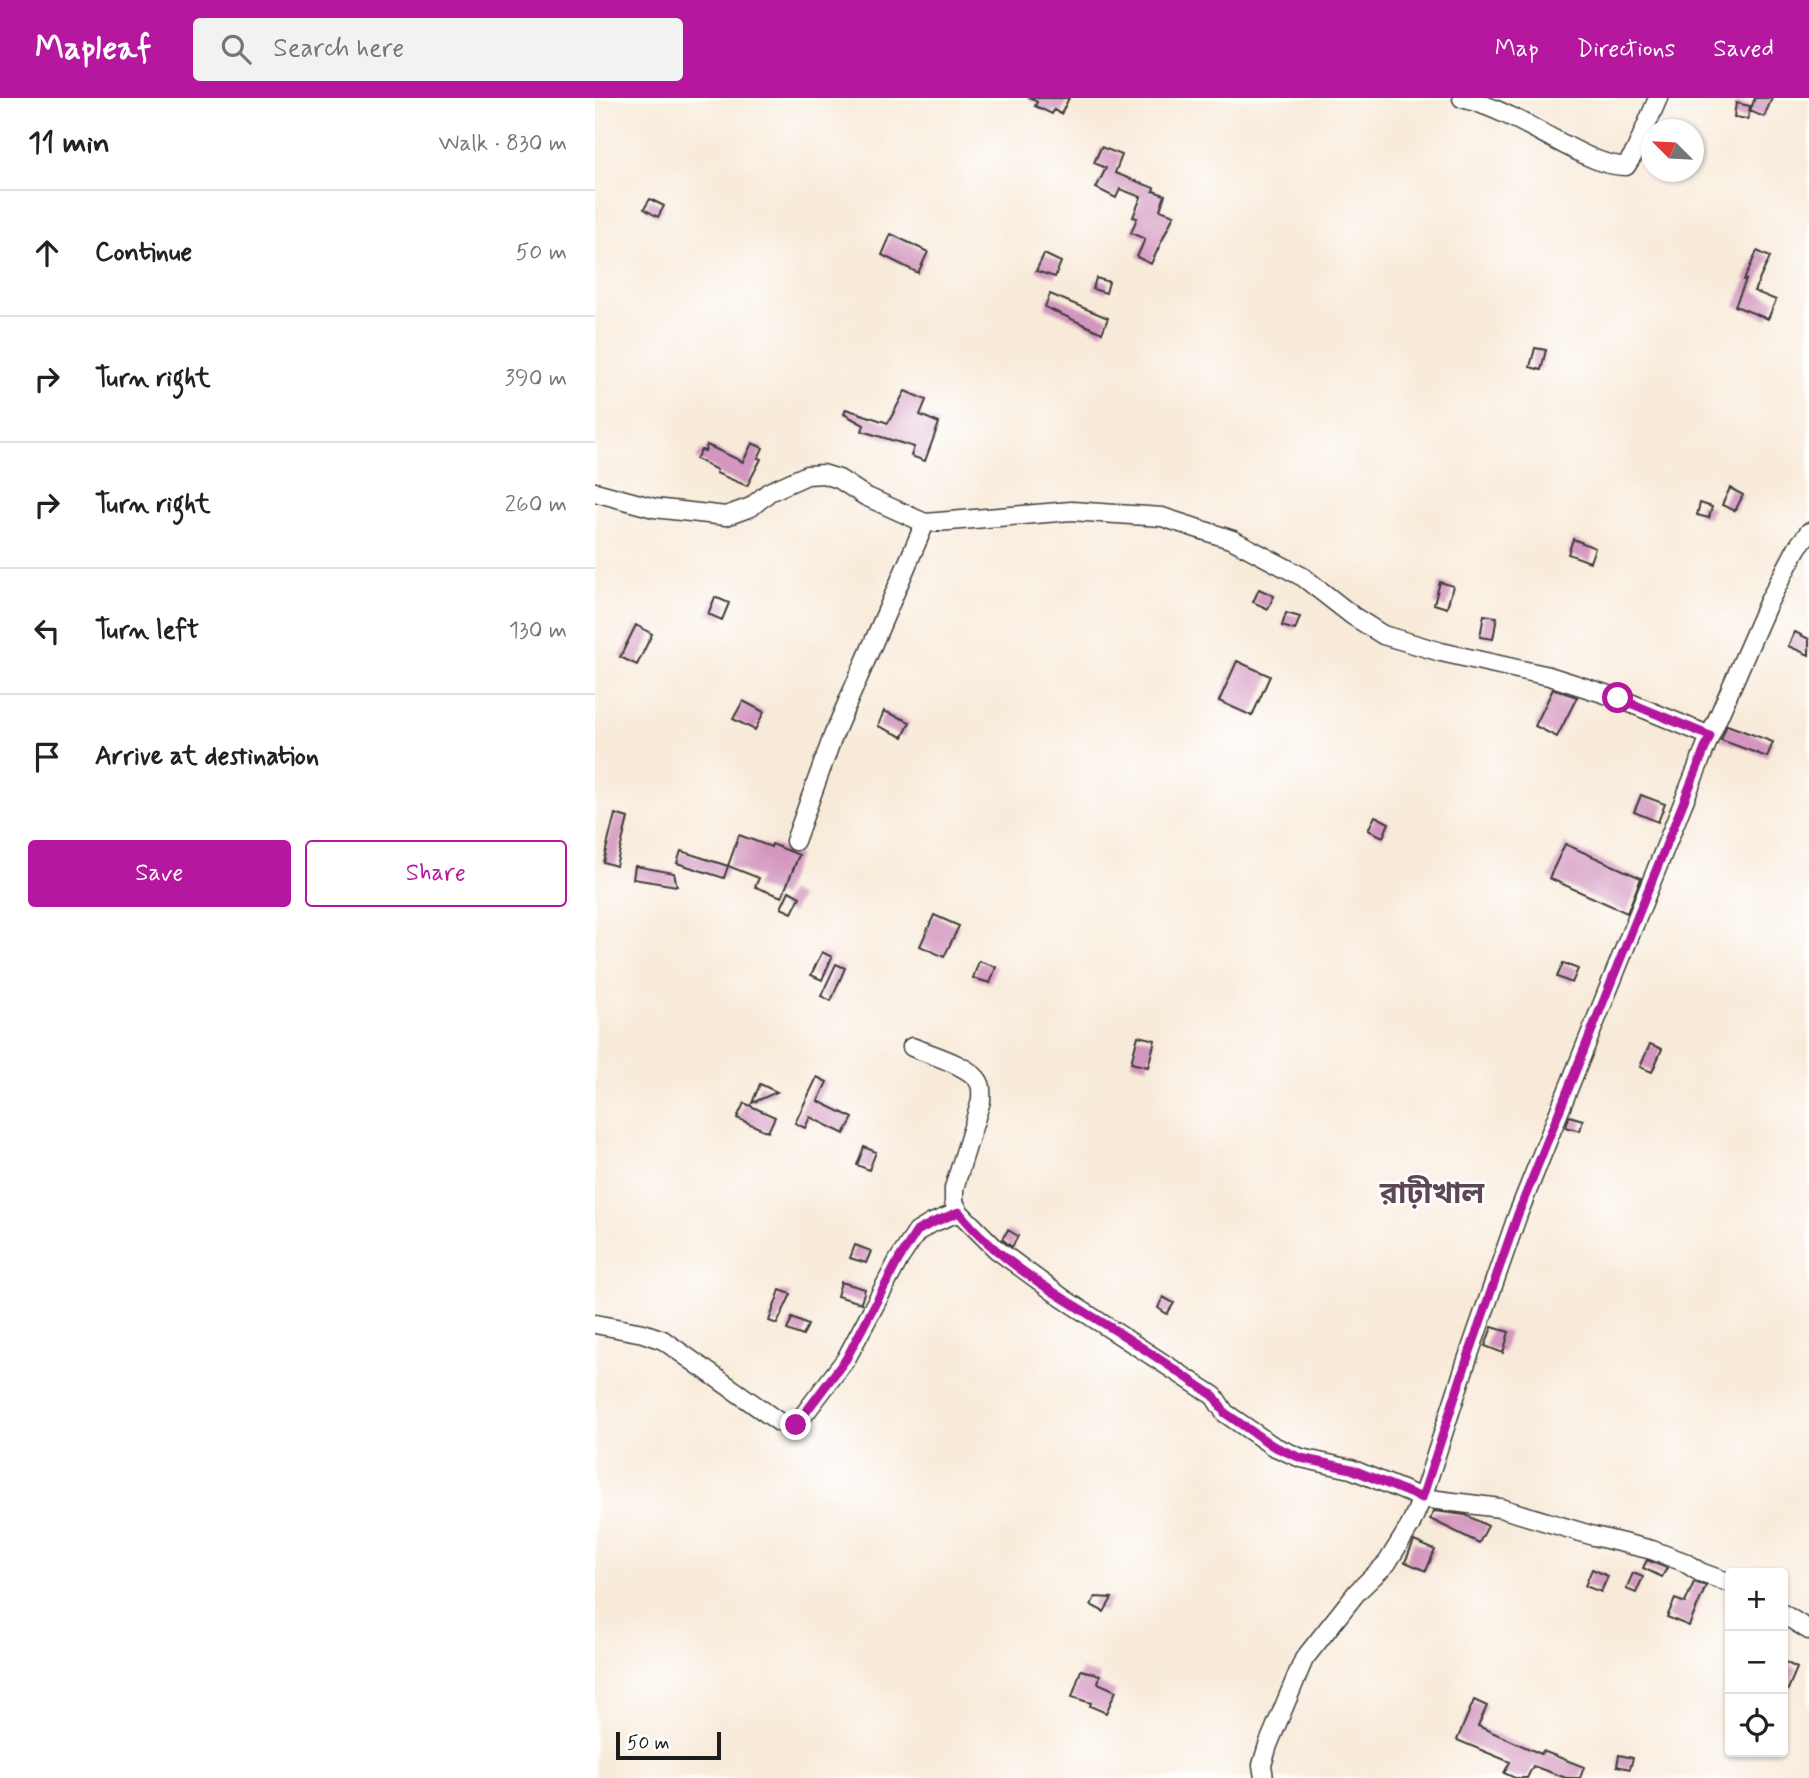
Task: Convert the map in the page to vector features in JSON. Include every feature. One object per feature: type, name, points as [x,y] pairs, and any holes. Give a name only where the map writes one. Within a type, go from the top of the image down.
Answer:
[{"type":"street","points":[[1462,98],[1482,103],[1590,157],[1613,166],[1626,166],[1635,152],[1658,98]]},
{"type":"street","points":[[595,492],[654,508],[726,516],[751,507],[769,492],[807,475],[823,474],[839,479],[865,496],[925,523],[1071,511],[1161,517],[1233,540],[1303,578],[1383,635],[1441,652],[1549,676],[1618,698],[1710,736]]},
{"type":"street","points":[[795,841],[833,736],[925,523]]},
{"type":"street","points":[[1264,1778],[1262,1765],[1268,1745],[1304,1659],[1357,1592],[1387,1563],[1410,1526],[1422,1498],[1518,1214],[1710,736],[1768,603],[1797,548],[1809,532]]},
{"type":"street","points":[[912,1047],[966,1069],[978,1079],[982,1087],[981,1101],[954,1188],[954,1202],[970,1226],[996,1250],[1064,1299],[1214,1396],[1225,1413],[1273,1446],[1301,1458],[1351,1469],[1422,1498],[1500,1508],[1652,1550],[1684,1562],[1700,1573],[1725,1581]]},
{"type":"street","points":[[595,1324],[643,1333],[663,1340],[779,1422],[792,1427],[846,1359],[899,1259],[917,1231],[959,1212]]},
{"type":"street","points":[[1788,1617],[1809,1630]]},
{"type":"building","points":[[1030,98],[1069,98],[1061,114],[1054,110],[1052,114],[1035,106],[1037,102]]},
{"type":"building","points":[[1755,98],[1772,98],[1764,117],[1750,111]]},
{"type":"building","points":[[1736,103],[1750,106],[1748,119],[1734,117]]},
{"type":"building","points":[[1101,147],[1122,155],[1115,173],[1165,195],[1160,210],[1174,215],[1151,264],[1137,257],[1145,239],[1131,233],[1137,218],[1133,217],[1141,197],[1120,189],[1116,198],[1096,188],[1106,168],[1094,163]]},
{"type":"building","points":[[650,199],[664,206],[658,217],[644,209]]},
{"type":"building","points":[[891,234],[928,252],[918,273],[882,255]]},
{"type":"building","points":[[1757,251],[1770,257],[1754,291],[1776,300],[1768,319],[1735,306]]},
{"type":"building","points":[[1044,254],[1061,262],[1055,277],[1036,271]]},
{"type":"building","points":[[1096,278],[1109,282],[1106,293],[1093,289]]},
{"type":"building","points":[[1050,294],[1108,318],[1102,333],[1045,307]]},
{"type":"building","points":[[1535,348],[1546,350],[1541,370],[1530,367]]},
{"type":"building","points":[[905,391],[926,400],[920,415],[939,423],[925,461],[911,456],[914,447],[862,431],[864,425],[844,414],[846,409],[888,423]]},
{"type":"building","points":[[752,443],[763,448],[758,458],[761,459],[747,486],[716,473],[717,470],[696,459],[701,450],[705,451],[707,445],[743,462]]},
{"type":"building","points":[[1730,488],[1743,495],[1735,511],[1722,505]]},
{"type":"building","points":[[1700,503],[1712,507],[1709,518],[1697,515]]},
{"type":"building","points":[[1573,539],[1595,548],[1590,562],[1568,554]]},
{"type":"building","points":[[1440,582],[1453,586],[1447,608],[1434,604]]},
{"type":"building","points":[[1259,589],[1274,596],[1268,609],[1253,602]]},
{"type":"building","points":[[715,597],[729,603],[722,620],[708,614]]},
{"type":"building","points":[[1286,613],[1300,617],[1295,630],[1282,626]]},
{"type":"building","points":[[1484,615],[1497,617],[1493,639],[1480,637]]},
{"type":"building","points":[[636,625],[652,634],[637,665],[620,657]]},
{"type":"building","points":[[1795,632],[1809,639],[1809,655],[1788,646]]},
{"type":"building","points":[[1237,661],[1270,676],[1252,716],[1219,701]]},
{"type":"building","points":[[1553,689],[1577,697],[1557,737],[1535,726]]},
{"type":"building","points":[[743,701],[764,712],[755,730],[733,719]]},
{"type":"building","points":[[884,711],[910,722],[903,737],[878,726]]},
{"type":"building","points":[[1727,725],[1773,742],[1767,757],[1721,740]]},
{"type":"building","points":[[1641,795],[1665,804],[1658,822],[1634,812]]},
{"type":"building","points":[[615,814],[628,818],[616,866],[603,862]]},
{"type":"building","points":[[1375,816],[1389,823],[1383,837],[1368,830]]},
{"type":"building","points":[[739,835],[799,855],[782,897],[755,887],[759,878],[728,866]]},
{"type":"building","points":[[1565,844],[1641,878],[1627,913],[1549,878]]},
{"type":"building","points":[[681,851],[728,866],[724,878],[677,863]]},
{"type":"building","points":[[635,866],[674,873],[677,886],[633,879]]},
{"type":"building","points":[[789,891],[800,897],[792,913],[781,908]]},
{"type":"building","points":[[934,915],[959,926],[944,957],[920,946]]},
{"type":"building","points":[[822,952],[832,957],[822,980],[811,975]]},
{"type":"building","points":[[979,961],[996,967],[990,983],[973,978]]},
{"type":"building","points":[[1563,963],[1578,969],[1572,983],[1557,977]]},
{"type":"building","points":[[836,964],[845,968],[831,1001],[821,996]]},
{"type":"building","points":[[1138,1036],[1155,1040],[1148,1067],[1131,1063]]},
{"type":"building","points":[[1650,1044],[1662,1049],[1652,1072],[1640,1067]]},
{"type":"building","points":[[817,1077],[827,1082],[818,1101],[853,1118],[844,1134],[810,1117],[805,1128],[795,1123]]},
{"type":"building","points":[[760,1084],[777,1092],[752,1103]]},
{"type":"building","points":[[744,1103],[775,1117],[768,1132],[737,1118]]},
{"type":"building","points":[[1569,1116],[1583,1120],[1580,1131],[1566,1127]]},
{"type":"building","points":[[864,1147],[876,1152],[869,1170],[857,1165]]},
{"type":"building","points":[[1008,1230],[1018,1236],[1012,1247],[1002,1239]]},
{"type":"building","points":[[855,1245],[871,1251],[866,1263],[850,1258]]},
{"type":"building","points":[[841,1282],[865,1289],[861,1303],[837,1296]]},
{"type":"building","points":[[780,1290],[791,1294],[777,1324],[769,1321]]},
{"type":"building","points":[[1163,1297],[1174,1303],[1167,1314],[1158,1308]]},
{"type":"building","points":[[792,1318],[808,1325],[803,1336],[787,1330]]},
{"type":"building","points":[[1492,1327],[1509,1332],[1503,1353],[1485,1346]]},
{"type":"building","points":[[1434,1511],[1466,1515],[1488,1526],[1479,1543],[1430,1519]]},
{"type":"building","points":[[1414,1541],[1435,1550],[1426,1571],[1405,1562]]},
{"type":"building","points":[[1647,1560],[1667,1568],[1662,1577],[1643,1568]]},
{"type":"building","points":[[1592,1569],[1608,1576],[1601,1592],[1585,1586]]},
{"type":"building","points":[[1633,1573],[1643,1577],[1636,1593],[1626,1589]]},
{"type":"building","points":[[1694,1582],[1706,1586],[1689,1626],[1667,1617],[1675,1599],[1685,1603]]},
{"type":"building","points":[[1095,1597],[1112,1598],[1104,1612],[1091,1605]]},
{"type":"building","points":[[1788,1664],[1797,1668],[1788,1689]]},
{"type":"building","points":[[1081,1670],[1100,1675],[1098,1683],[1116,1691],[1106,1713],[1090,1706],[1091,1703],[1072,1697]]},
{"type":"building","points":[[1474,1700],[1487,1706],[1478,1726],[1541,1754],[1543,1751],[1584,1767],[1580,1778],[1566,1778],[1533,1766],[1527,1778],[1515,1778],[1504,1773],[1510,1762],[1457,1740]]},
{"type":"building","points":[[1619,1755],[1633,1758],[1630,1769],[1617,1766]]},
{"type":"district","name":"রাঢ়ীখাল","points":[[1432,1194]]},
{"type":"route","points":[[796,1425],[846,1359],[899,1259],[917,1231],[959,1212],[996,1250],[1064,1299],[1214,1396],[1225,1413],[1273,1446],[1301,1458],[1351,1469],[1422,1498],[1518,1214],[1710,736],[1618,698]]}]
